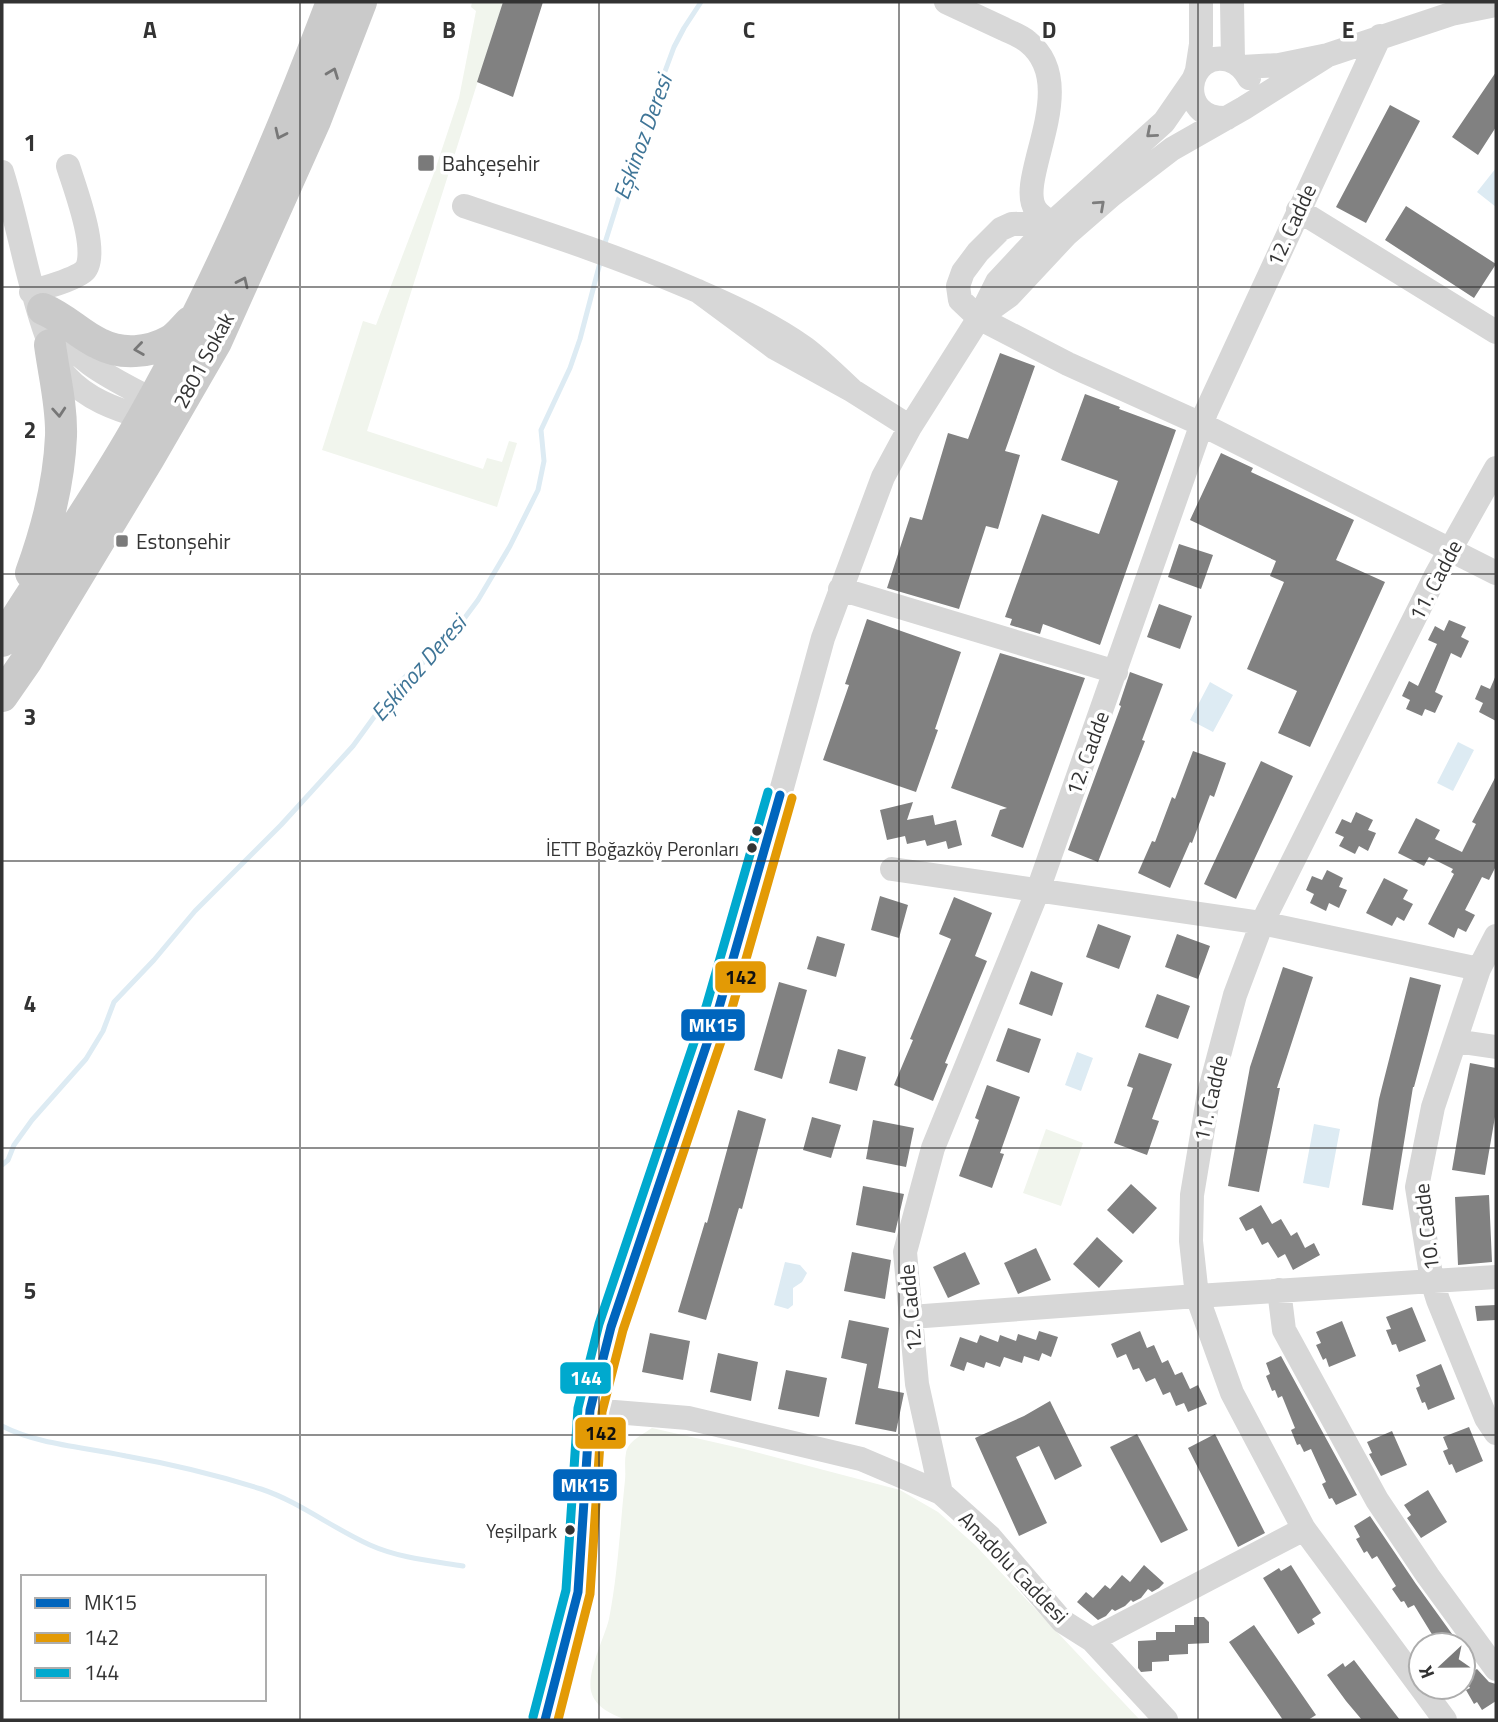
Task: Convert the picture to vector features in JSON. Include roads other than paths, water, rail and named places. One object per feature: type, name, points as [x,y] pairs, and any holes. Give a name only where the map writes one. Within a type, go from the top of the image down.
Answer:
[{"type":"main road","name":"2801 Sokak","points":[[2,696],[27,660],[156,411],[196,316],[291,111],[332,2]]},
{"type":"main road","name":"2801 Sokak","points":[[8,631],[156,411],[216,342],[315,121],[361,2]]},
{"type":"main road","points":[[37,301],[99,344],[117,351],[149,348],[171,341],[196,316]]},
{"type":"main road","points":[[8,631],[43,542],[56,485],[61,435],[50,345]]},
{"type":"street","points":[[946,2],[1026,40],[1039,52],[1046,66],[1048,119],[1031,195],[1036,210],[1059,229]]},
{"type":"street","points":[[1202,2],[1201,44],[1193,100],[1207,115],[1216,118],[1235,113],[1251,92],[1247,74],[1238,64],[1232,2]]},
{"type":"street","points":[[545,1720],[578,1592],[590,1410],[611,1327],[718,1011],[823,638],[883,477],[978,318],[996,282],[1059,229],[1164,122],[1195,75],[1213,60],[1223,59],[1238,64],[1279,65],[1328,55],[1451,14],[1496,5]]},
{"type":"street","name":"12. Cadde","points":[[941,1493],[916,1384],[905,1252],[933,1148],[1038,890],[1201,424],[1380,36]]},
{"type":"street","points":[[1328,55],[1172,149],[1112,195],[1059,229],[1012,224],[1002,229],[978,252],[964,272],[958,286],[960,300],[978,318],[1068,364],[1201,424],[1496,573]]},
{"type":"street","points":[[37,301],[89,265],[90,243],[68,166]]},
{"type":"street","points":[[2,173],[50,345],[64,375],[76,387],[113,408],[156,411]]},
{"type":"street","points":[[464,206],[586,246],[652,271],[745,312],[808,350],[853,391],[911,427]]},
{"type":"street","points":[[1298,210],[1496,332]]},
{"type":"street","points":[[37,301],[57,332],[91,367],[156,411]]},
{"type":"street","name":"11. Cadde","points":[[1445,1720],[1304,1529],[1231,1393],[1197,1296],[1191,1241],[1192,1195],[1209,1093],[1235,995],[1262,923],[1451,549],[1496,468]]},
{"type":"street","points":[[840,589],[1116,672]]},
{"type":"street","points":[[892,869],[1262,923],[1479,969]]},
{"type":"street","name":"10. Cadde","points":[[1496,936],[1479,969],[1433,1107],[1417,1186],[1432,1281],[1486,1418],[1496,1433]]},
{"type":"street","points":[[1455,1041],[1496,1047]]},
{"type":"street","points":[[911,1317],[1496,1277]]},
{"type":"street","points":[[1279,1290],[1284,1331],[1377,1500],[1496,1669]]},
{"type":"street","name":"Anadolu Caddesi","points":[[590,1410],[688,1418],[861,1459],[941,1493],[990,1537],[1062,1621],[1092,1640],[1166,1720]]},
{"type":"street","points":[[1092,1640],[1304,1529]]},
{"type":"waterway","name":"Eşkinoz Deresi","points":[[604,246],[624,182],[674,47],[701,2]]},
{"type":"waterway","name":"Eşkinoz Deresi","points":[[2,1165],[8,1160],[14,1145],[32,1120],[86,1059],[103,1031],[114,1002],[195,911],[281,825],[353,746],[398,684],[411,671],[440,651],[478,600],[510,546],[538,490],[544,461],[541,430],[570,368],[601,259]]},
{"type":"waterway","points":[[2,1426],[47,1441],[160,1463],[261,1489],[381,1549],[416,1559],[463,1566]]},
{"type":"place","name":"Bahçeşehir","points":[[426,163]]},
{"type":"place","name":"Estonşehir","points":[[122,541]]},
{"type":"place","name":"İETT Boğazköy Peronları","points":[[752,848]]},
{"type":"place","name":"Yeşilpark","points":[[570,1530]]}]
